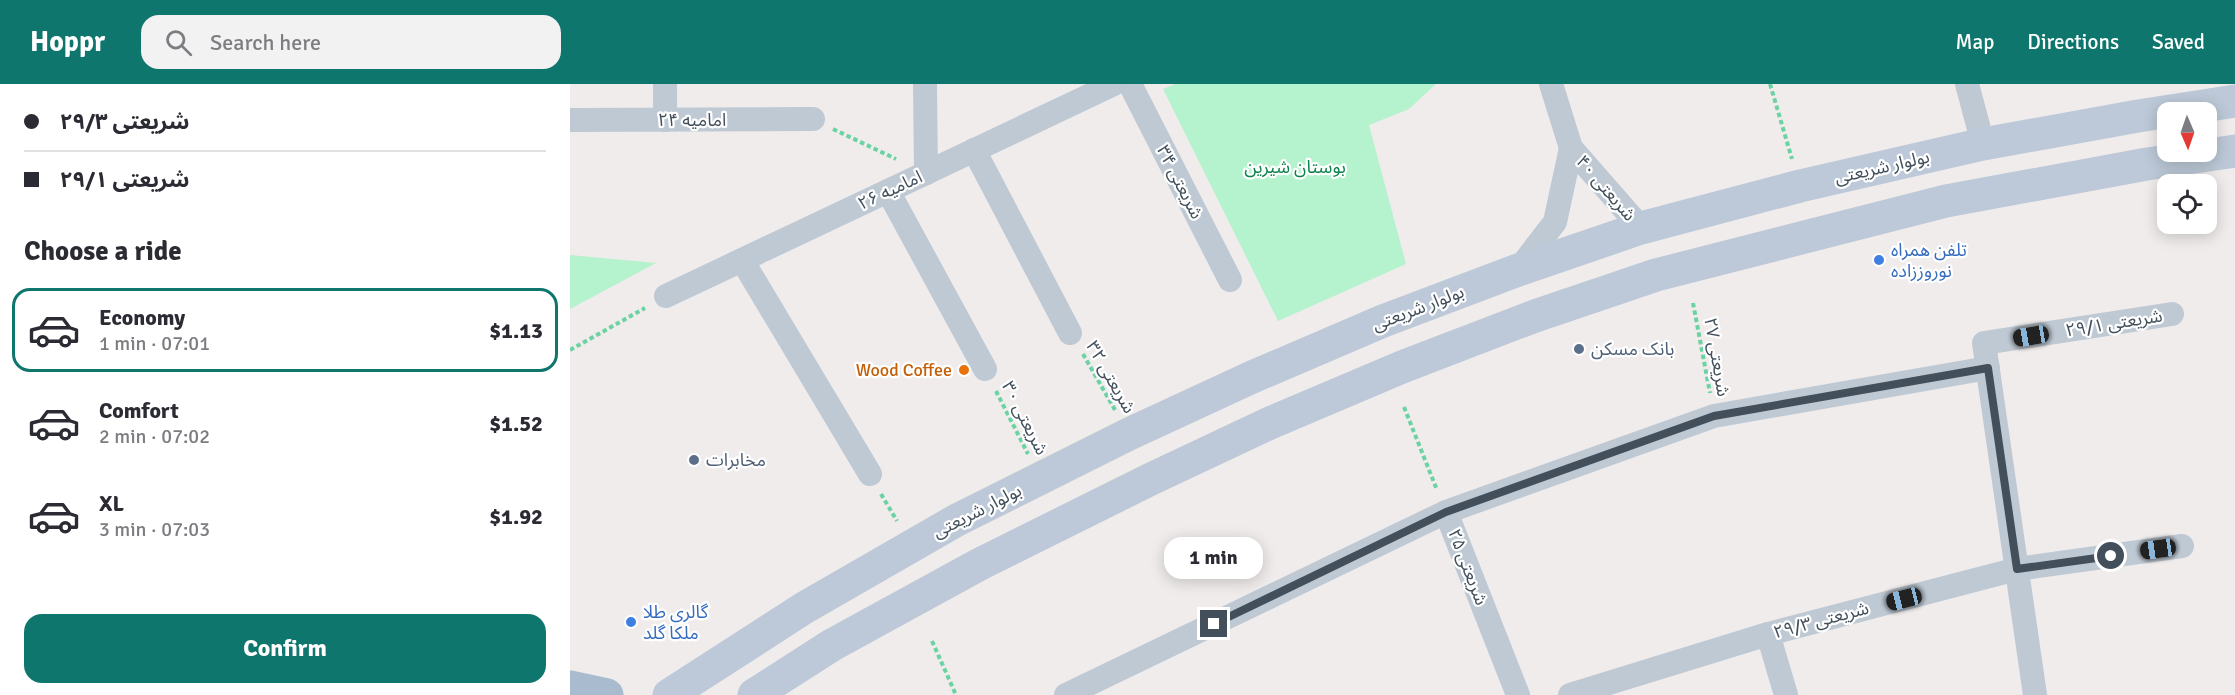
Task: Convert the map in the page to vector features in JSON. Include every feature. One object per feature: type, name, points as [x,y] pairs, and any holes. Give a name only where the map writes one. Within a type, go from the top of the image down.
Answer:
[{"type":"main road","name":"بولوار شریعتی","points":[[669,695],[804,608],[912,545],[1129,434],[1250,378],[1383,321],[1518,270],[1641,228],[1800,186],[1983,144],[2235,101]]},
{"type":"main road","points":[[754,695],[831,645],[940,586],[1151,479],[1270,423],[1402,367],[1535,316],[1656,275],[1946,201],[2147,164],[2235,151]]},
{"type":"main road","points":[[570,687],[607,695]]},
{"type":"street","points":[[665,84],[665,120]]},
{"type":"street","points":[[925,84],[926,173]]},
{"type":"street","name":"امامیه ۲۶","points":[[666,296],[1114,84]]},
{"type":"street","name":"شریعتی ۳۴","points":[[1130,84],[1230,280]]},
{"type":"street","name":"شریعتی ۴۰","points":[[1551,84],[1571,148],[1641,228]]},
{"type":"street","points":[[1967,84],[1983,144]]},
{"type":"street","name":"امامیه ۲۴","points":[[570,120],[813,119]]},
{"type":"street","name":"شریعتی ۴۰","points":[[1518,270],[1555,222],[1571,148]]},
{"type":"street","points":[[974,150],[1071,333]]},
{"type":"street","points":[[888,191],[985,369]]},
{"type":"street","points":[[742,261],[870,474]]},
{"type":"street","name":"شریعتی ۲۹/۱","points":[[1988,368],[1984,344],[2172,314]]},
{"type":"street","points":[[1066,695],[1446,512],[1714,416],[1988,368],[2036,695]]},
{"type":"street","name":"شریعتی ۲۵","points":[[1446,512],[1518,695]]},
{"type":"street","name":"شریعتی ۲۹/۳","points":[[1570,695],[1768,634],[2017,569],[2182,546]]},
{"type":"street","points":[[1768,634],[1786,695]]},
{"type":"path","points":[[1770,84],[1800,186]]},
{"type":"path","points":[[813,119],[926,173]]},
{"type":"path","points":[[570,350],[666,296]]},
{"type":"path","name":"شریعتی ۲۷","points":[[1693,303],[1714,416]]},
{"type":"path","name":"شریعتی ۳۲","points":[[1071,333],[1129,434]]},
{"type":"path","name":"شریعتی ۳۰","points":[[985,369],[1041,478]]},
{"type":"path","name":"شریعتی ۲۵","points":[[1404,407],[1446,512]]},
{"type":"path","points":[[870,474],[912,545]]},
{"type":"path","points":[[932,641],[957,695]]},
{"type":"green space","name":"بوستان شیرین","points":[[1175,84],[1436,84],[1409,109],[1369,125],[1406,264],[1278,321],[1163,89]]},
{"type":"green space","points":[[570,255],[656,263],[570,309]]},
{"type":"place","name":"تلفن همراه نوروززاده","points":[[1879,260]]},
{"type":"place","name":"بانک مسکن","points":[[1579,349]]},
{"type":"place","name":"Wood Coffee","points":[[964,370]]},
{"type":"place","name":"مخابرات","points":[[694,460]]},
{"type":"place","name":"گالری طلا ملکا گلد","points":[[631,622]]},
{"type":"route","points":[[1214,624],[1446,512],[1714,416],[1988,368],[2017,569],[2111,556]]}]
